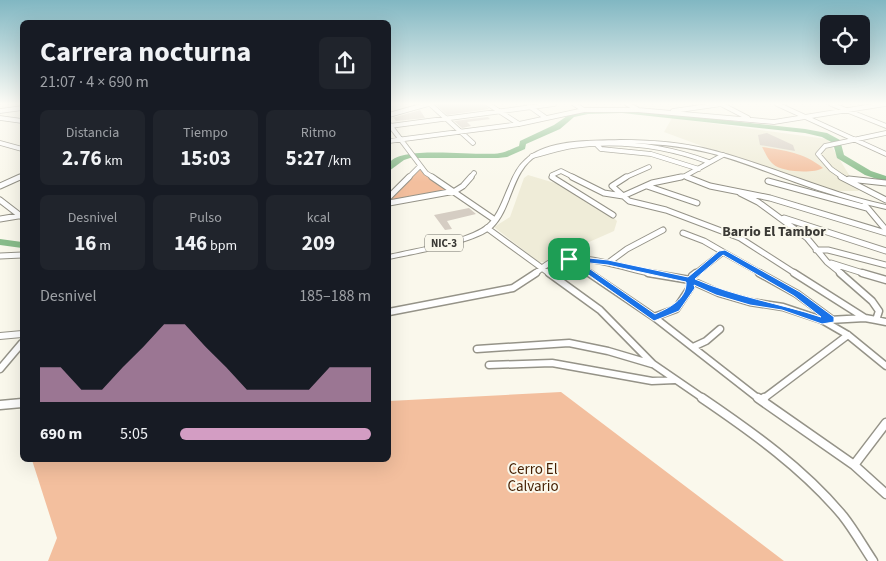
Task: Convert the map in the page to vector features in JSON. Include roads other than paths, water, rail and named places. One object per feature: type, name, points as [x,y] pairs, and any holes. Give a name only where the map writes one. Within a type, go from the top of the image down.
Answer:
[{"type":"main road","points":[[532,156],[569,144],[634,142],[688,147],[723,155],[865,205],[886,207]]},
{"type":"main road","name":"NIC-3","points":[[391,256],[461,239],[487,228],[504,207],[518,171],[525,161],[532,156]]},
{"type":"main road","points":[[0,336],[20,334]]},
{"type":"street","points":[[393,130],[420,166],[433,178],[457,190],[496,218]]},
{"type":"street","points":[[391,141],[474,130]]},
{"type":"street","points":[[835,130],[886,154]]},
{"type":"street","points":[[461,132],[473,143]]},
{"type":"street","points":[[886,133],[825,146],[818,154],[821,159],[845,179],[886,200]]},
{"type":"street","points":[[0,143],[20,148]]},
{"type":"street","points":[[532,156],[566,147],[597,145],[638,146],[665,149],[709,162]]},
{"type":"street","points":[[597,145],[601,149],[633,151],[666,157],[698,169]]},
{"type":"street","points":[[613,215],[552,177],[552,174],[561,171],[604,193],[623,196],[652,183],[685,176],[723,155]]},
{"type":"street","points":[[391,195],[420,166]]},
{"type":"street","points":[[649,167],[611,184],[630,201],[666,210],[740,238],[864,318]]},
{"type":"street","points":[[391,203],[457,190],[474,172]]},
{"type":"street","points":[[685,176],[710,186],[770,198],[886,231]]},
{"type":"street","points":[[0,186],[20,177]]},
{"type":"street","points":[[845,179],[886,183]]},
{"type":"street","points":[[768,181],[865,205],[886,231]]},
{"type":"street","points":[[647,186],[697,203]]},
{"type":"street","points":[[807,192],[811,187]]},
{"type":"street","points":[[740,193],[758,202],[808,238],[827,262],[872,301],[879,311],[876,320]]},
{"type":"street","points":[[0,200],[20,216]]},
{"type":"street","points":[[0,219],[20,216]]},
{"type":"street","points":[[777,216],[886,251]]},
{"type":"street","points":[[487,228],[600,310],[653,364],[742,425],[820,491],[844,517],[873,561]]},
{"type":"street","points":[[608,263],[627,249],[663,230]]},
{"type":"street","points":[[683,233],[704,241],[797,294],[831,319]]},
{"type":"street","points":[[816,250],[828,250],[886,265]]},
{"type":"street","points":[[654,317],[676,309],[690,288],[692,276],[723,252]]},
{"type":"street","points":[[0,256],[20,255]]},
{"type":"street","points":[[569,259],[654,317],[761,400],[854,465],[886,494]]},
{"type":"street","points":[[391,312],[513,288],[553,261],[569,259],[608,263],[690,280],[719,293],[750,302],[783,307],[822,320],[848,335],[886,366]]},
{"type":"street","points":[[827,262],[886,280]]},
{"type":"street","points":[[822,320],[864,318],[886,322]]},
{"type":"street","points":[[693,347],[706,341],[720,329]]},
{"type":"street","points":[[761,400],[848,335]]},
{"type":"street","points":[[477,350],[569,343],[608,351],[653,364]]},
{"type":"street","points":[[0,369],[20,345]]},
{"type":"street","points":[[490,365],[552,363],[652,381],[675,380]]},
{"type":"street","points":[[0,405],[20,403]]},
{"type":"street","points":[[854,465],[865,455],[877,432],[886,423]]},
{"type":"waterway","points":[[391,167],[401,158],[418,155],[473,157],[504,155],[522,147],[523,143],[550,130]]},
{"type":"waterway","points":[[797,130],[824,135],[837,142],[840,156],[868,173],[886,179]]},
{"type":"waterway","points":[[0,242],[20,245]]},
{"type":"district","name":"Barrio El Tambor","points":[[774,232]]},
{"type":"park label","name":"Cerro El Calvario","points":[[533,478]]}]
